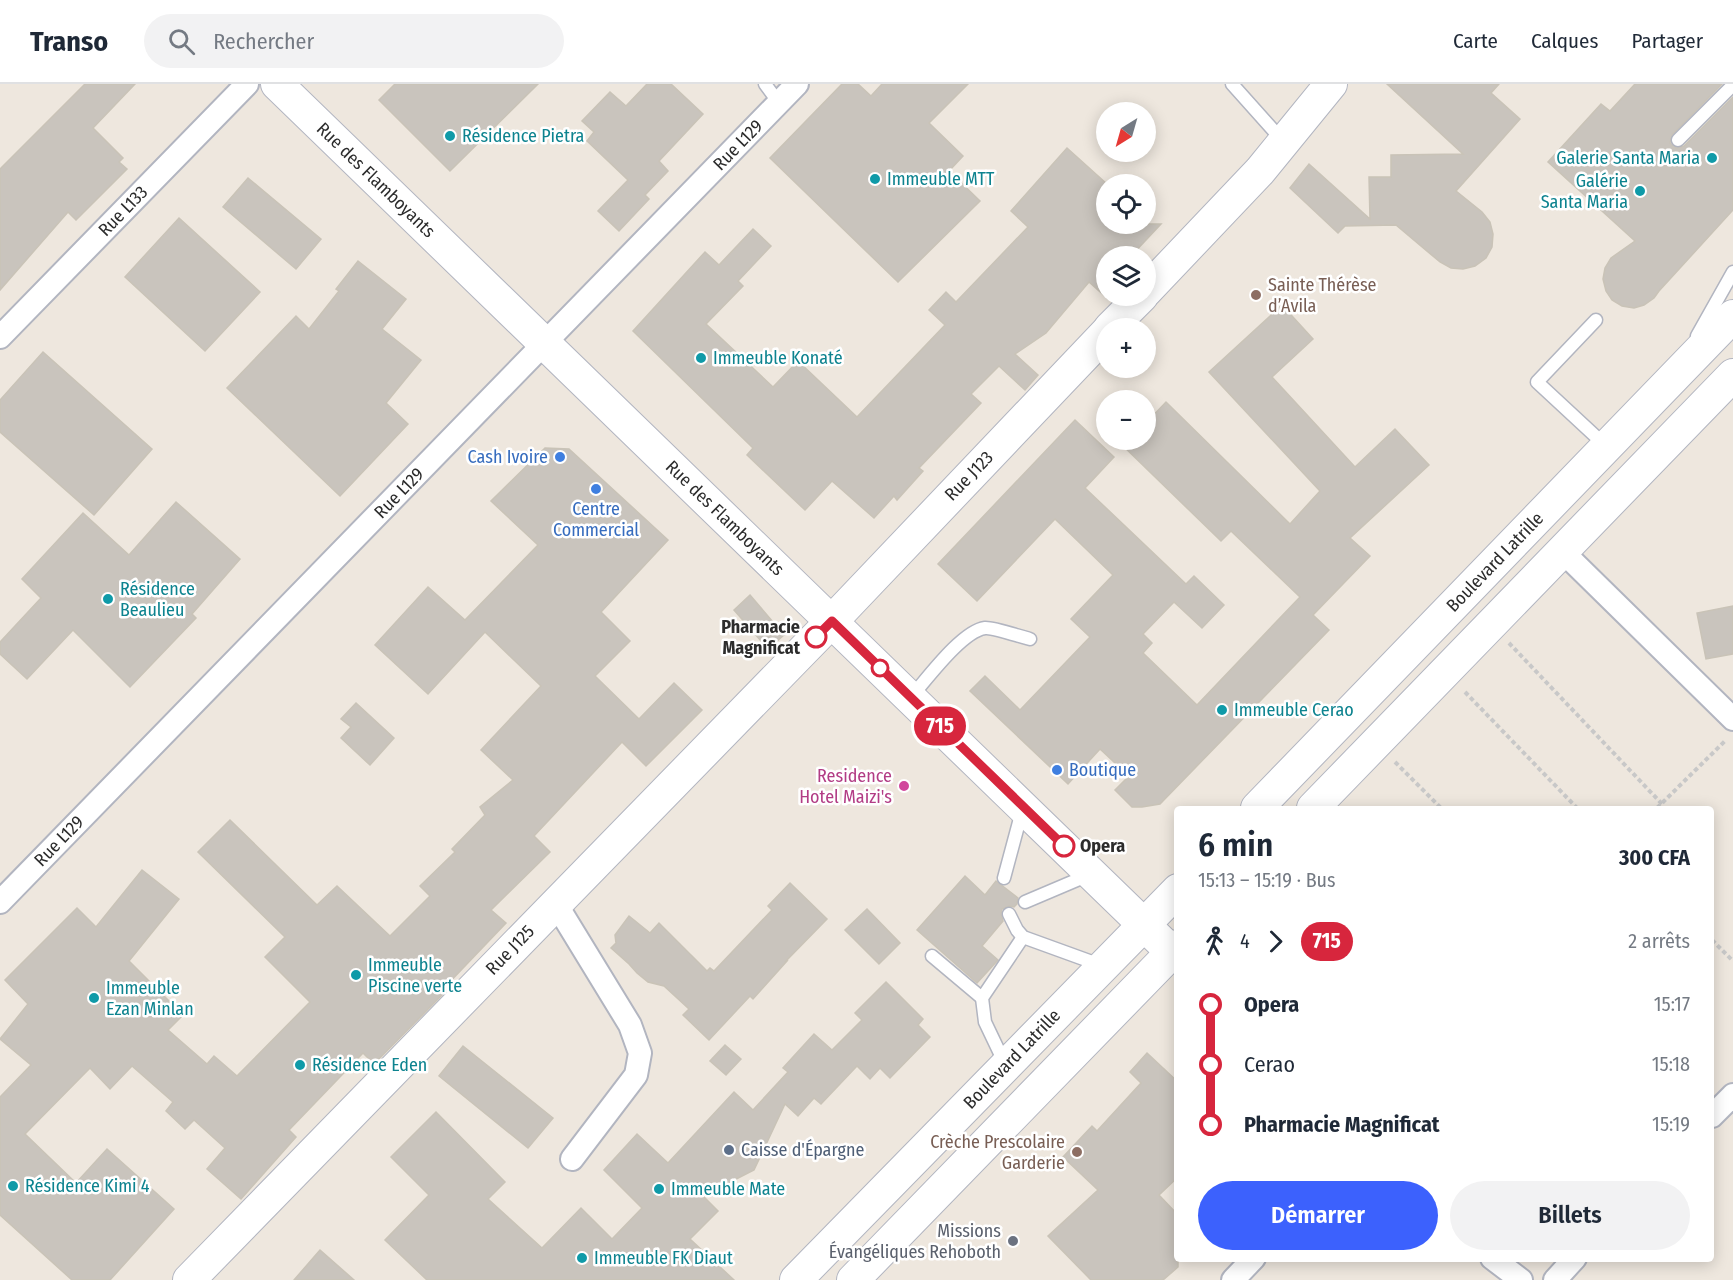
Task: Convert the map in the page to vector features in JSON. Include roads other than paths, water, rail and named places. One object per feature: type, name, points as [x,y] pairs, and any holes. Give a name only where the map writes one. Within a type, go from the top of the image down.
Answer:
[{"type":"street","name":"Rue L133","points":[[0,338],[247,84]]},
{"type":"street","name":"Rue des Flamboyants","points":[[277,84],[1144,924],[1174,949]]},
{"type":"street","name":"Rue L129","points":[[0,902],[797,84]]},
{"type":"street","points":[[1156,280],[1260,171],[1331,84]]},
{"type":"street","points":[[1120,318],[1132,306]]},
{"type":"street","name":"Boulevard Latrille","points":[[1259,806],[1733,316]]},
{"type":"street","name":"Rue J123","points":[[832,621],[1096,344]]},
{"type":"street","points":[[1315,806],[1733,375]]},
{"type":"street","points":[[1698,411],[1733,398]]},
{"type":"street","points":[[1563,552],[1733,718]]},
{"type":"street","name":"Rue J125","points":[[189,1280],[832,621]]},
{"type":"street","name":"Boulevard Latrille","points":[[796,1280],[1174,894]]},
{"type":"street","points":[[556,904],[630,1025],[640,1053],[636,1075],[572,1159]]},
{"type":"street","points":[[853,1280],[1174,953]]},
{"type":"street","points":[[1714,1114],[1733,1095]]},
{"type":"street","points":[[1233,1280],[1250,1262]]},
{"type":"street","points":[[1497,1262],[1521,1280]]},
{"type":"street","points":[[1555,1280],[1571,1262]]},
{"type":"lane","points":[[765,84],[779,103]]},
{"type":"lane","points":[[1232,84],[1283,142]]},
{"type":"lane","points":[[1678,140],[1733,85]]},
{"type":"lane","points":[[1674,377],[1733,272]]},
{"type":"lane","points":[[1596,320],[1537,382],[1606,447]]},
{"type":"lane","points":[[910,698],[969,634],[986,627],[1030,639]]},
{"type":"lane","points":[[1004,878],[1023,807]]},
{"type":"lane","points":[[1025,902],[1092,873]]},
{"type":"lane","points":[[1009,914],[1023,937],[1104,966]]},
{"type":"lane","points":[[1006,1066],[985,1022],[982,998],[1023,937]]},
{"type":"lane","points":[[932,956],[982,998]]},
{"type":"place","name":"Résidence Pietra","points":[[450,136]]},
{"type":"place","name":"Galerie Santa Maria","points":[[1712,158]]},
{"type":"place","name":"Immeuble MTT","points":[[875,179]]},
{"type":"place","name":"Galérie Santa Maria","points":[[1640,191]]},
{"type":"place","name":"Sainte Thérèse d’Avila","points":[[1256,295]]},
{"type":"place","name":"Immeuble Konaté","points":[[701,358]]},
{"type":"place","name":"Cash Ivoire","points":[[560,457]]},
{"type":"place","name":"Centre Commercial","points":[[596,489]]},
{"type":"place","name":"Résidence Beaulieu","points":[[108,599]]},
{"type":"place","name":"Pharmacie Magnificat","points":[[816,637]]},
{"type":"place","name":"Immeuble Cerao","points":[[1222,710]]},
{"type":"place","name":"Boutique","points":[[1057,770]]},
{"type":"place","name":"Residence Hotel Maizi's","points":[[904,786]]},
{"type":"place","name":"Opera","points":[[1064,846]]},
{"type":"place","name":"Immeuble Piscine verte","points":[[356,975]]},
{"type":"place","name":"Immeuble Ezan Minlan","points":[[94,998]]},
{"type":"place","name":"Résidence Eden","points":[[300,1065]]},
{"type":"place","name":"Caisse d'Épargne","points":[[729,1150]]},
{"type":"place","name":"Crèche Prescolaire Garderie","points":[[1077,1152]]},
{"type":"place","name":"Résidence Kimi 4","points":[[13,1186]]},
{"type":"place","name":"Immeuble Mate","points":[[659,1189]]},
{"type":"place","name":"Missions Évangéliques Rehoboth","points":[[1013,1241]]},
{"type":"place","name":"Immeuble FK Diaut","points":[[582,1258]]}]
